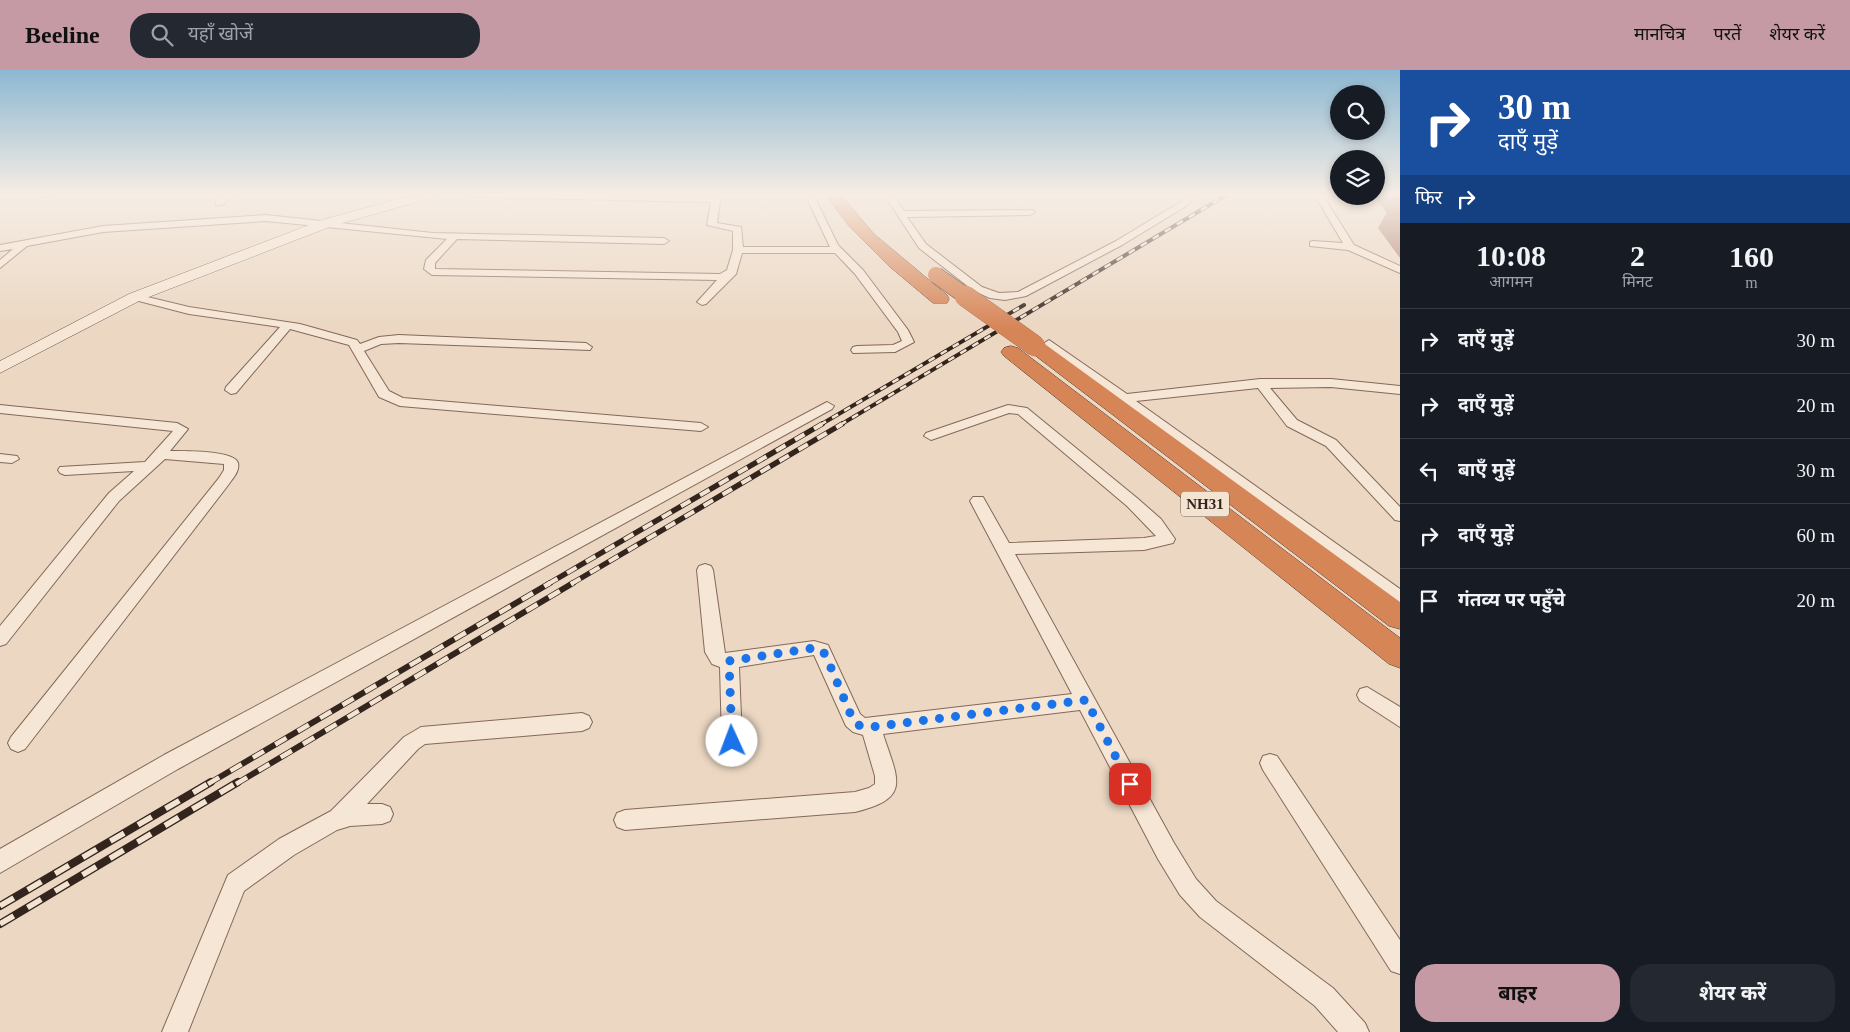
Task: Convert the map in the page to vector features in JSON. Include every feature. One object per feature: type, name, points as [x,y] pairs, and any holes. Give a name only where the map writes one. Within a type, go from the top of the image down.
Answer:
[{"type":"highway","name":"NH31","points":[[868,239],[890,260],[940,299],[1032,347],[1400,655]]},
{"type":"highway","name":"NH31","points":[[889,239],[1032,347],[1400,618]]},
{"type":"street","points":[[0,248],[51,239]]},
{"type":"street","points":[[0,368],[135,297],[286,239]]},
{"type":"street","points":[[452,239],[430,262],[429,269],[432,272],[706,278],[728,275]]},
{"type":"street","points":[[553,239],[664,241]]},
{"type":"street","points":[[702,302],[732,272],[738,250],[738,239]]},
{"type":"street","points":[[832,239],[838,250],[859,272],[904,332],[908,342],[895,348],[857,350]]},
{"type":"street","points":[[917,239],[930,253],[978,289],[987,295],[1004,298],[1022,294],[1125,239]]},
{"type":"street","points":[[1345,239],[1350,247]]},
{"type":"street","points":[[0,265],[24,244]]},
{"type":"street","points":[[1313,244],[1350,247],[1400,270]]},
{"type":"street","points":[[738,250],[838,250]]},
{"type":"street","points":[[135,297],[173,309],[287,326],[344,339],[354,343],[359,349],[384,394],[400,402],[702,427]]},
{"type":"street","points":[[231,390],[287,326]]},
{"type":"street","points":[[359,349],[379,341],[399,339],[586,347]]},
{"type":"street","points":[[1032,347],[1124,398],[1400,598]]},
{"type":"street","points":[[1124,398],[1260,383],[1328,382],[1400,390]]},
{"type":"street","points":[[1260,383],[1292,423],[1331,443],[1400,516]]},
{"type":"street","points":[[0,862],[171,762],[827,406]]},
{"type":"street","points":[[931,436],[1008,408],[1022,411],[1132,502],[1155,523],[1167,539],[1144,544],[1005,549]]},
{"type":"street","points":[[0,409],[177,426],[181,429],[163,449],[163,453],[124,487],[93,522],[0,639]]},
{"type":"street","points":[[18,743],[231,470],[231,462],[223,458],[168,455],[163,453]]},
{"type":"street","points":[[65,470],[147,466]]},
{"type":"street","points":[[978,501],[1188,888],[1208,909],[1324,997],[1356,1032]]},
{"type":"street","points":[[705,570],[714,652],[719,658],[729,661],[814,648],[822,650],[853,720],[860,726],[871,727],[1086,700]]},
{"type":"street","points":[[729,661],[732,741]]},
{"type":"street","points":[[1367,695],[1400,718]]},
{"type":"street","points":[[175,1032],[236,883],[248,872],[339,818],[411,743],[421,736],[582,722]]},
{"type":"street","points":[[625,820],[855,802],[875,797],[886,789],[886,776],[871,727]]},
{"type":"street","points":[[1270,763],[1400,962]]},
{"type":"street","points":[[339,818],[382,814]]},
{"type":"railway","points":[[840,425],[1153,239]]},
{"type":"railway","points":[[820,425],[1024,305]]},
{"type":"railway","points":[[548,584],[822,424]]},
{"type":"railway","points":[[571,584],[842,424]]},
{"type":"railway","points":[[208,784],[550,583]]},
{"type":"railway","points":[[236,784],[573,583]]},
{"type":"railway","points":[[0,906],[211,782]]},
{"type":"railway","points":[[0,924],[238,782]]},
{"type":"route","points":[[732,741],[729,661],[814,648],[822,650],[826,656],[853,720],[860,726],[871,727],[1086,700],[1130,784]]}]
